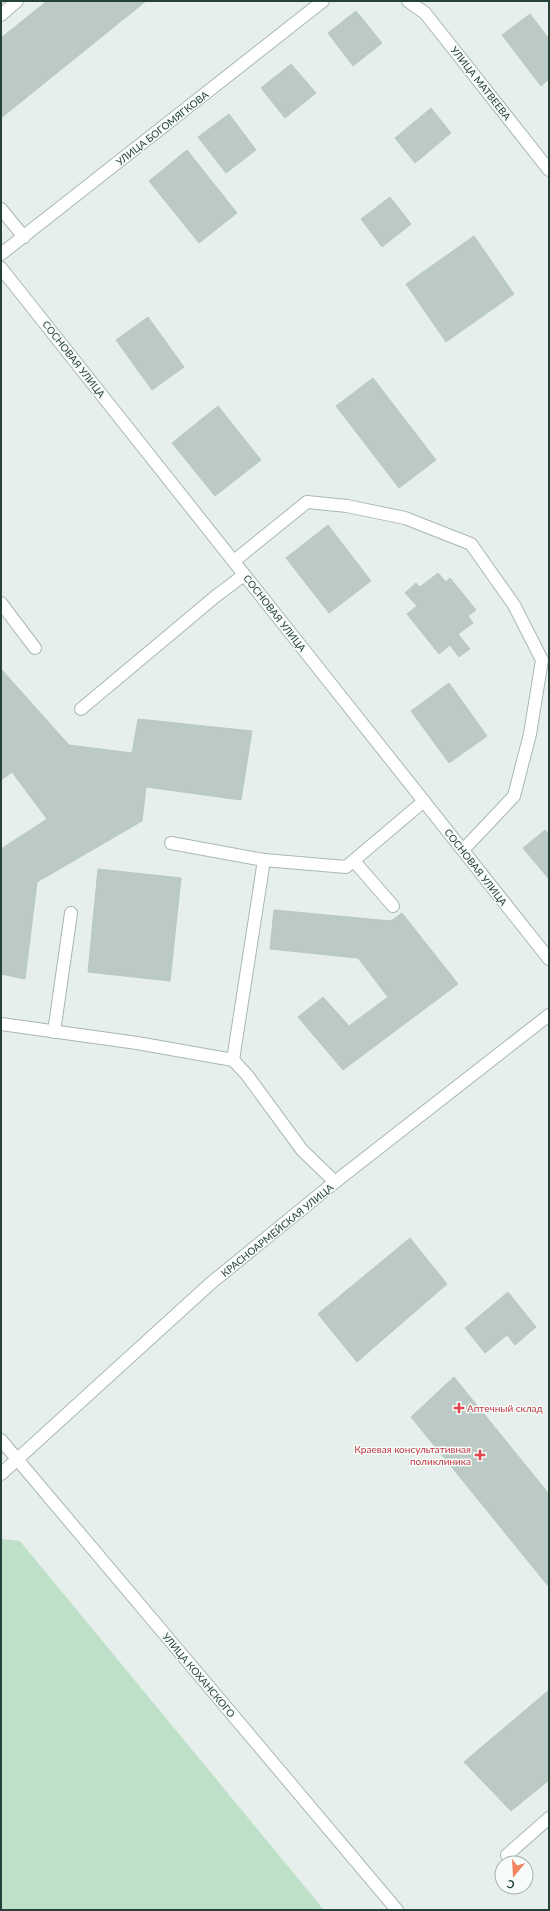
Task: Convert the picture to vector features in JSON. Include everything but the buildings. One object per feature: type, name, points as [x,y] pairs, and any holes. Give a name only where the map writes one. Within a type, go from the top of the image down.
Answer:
[{"type":"street","points":[[1,15],[17,1]]},
{"type":"street","name":"УЛИЦА БОГОМЯГКОВА","points":[[1,254],[323,1]]},
{"type":"street","name":"УЛИЦА МАТВЕЕВА","points":[[408,1],[425,13],[549,170]]},
{"type":"street","points":[[1,209],[24,237]]},
{"type":"street","name":"СОСНОВАЯ УЛИЦА","points":[[1,268],[549,959]]},
{"type":"street","points":[[234,561],[307,502],[347,506],[405,518],[470,544],[514,605],[542,660],[530,734],[514,796],[463,850]]},
{"type":"street","points":[[81,708],[216,596],[244,575]]},
{"type":"street","points":[[1,603],[35,648]]},
{"type":"street","points":[[171,844],[264,860],[346,867],[424,801]]},
{"type":"street","points":[[233,1060],[264,860]]},
{"type":"street","points":[[354,861],[393,906]]},
{"type":"street","points":[[54,1032],[71,913]]},
{"type":"street","name":"КРАСНОАРМЕЙСКАЯ УЛИЦА","points":[[1,1474],[211,1283],[335,1182],[549,1015]]},
{"type":"street","points":[[1,1024],[136,1043],[233,1060],[247,1075],[302,1150],[335,1182]]},
{"type":"street","name":"УЛИЦА КОХАНСКОГО","points":[[1,1440],[397,1910]]},
{"type":"street","points":[[507,1855],[549,1818]]},
{"type":"green space","points":[[1,1539],[20,1541],[324,1910],[1,1910]]},
{"type":"place","name":"Аптечный склад","points":[[459,1408]]},
{"type":"place","name":"Краевая консультативная поликлиника","points":[[480,1455]]}]
